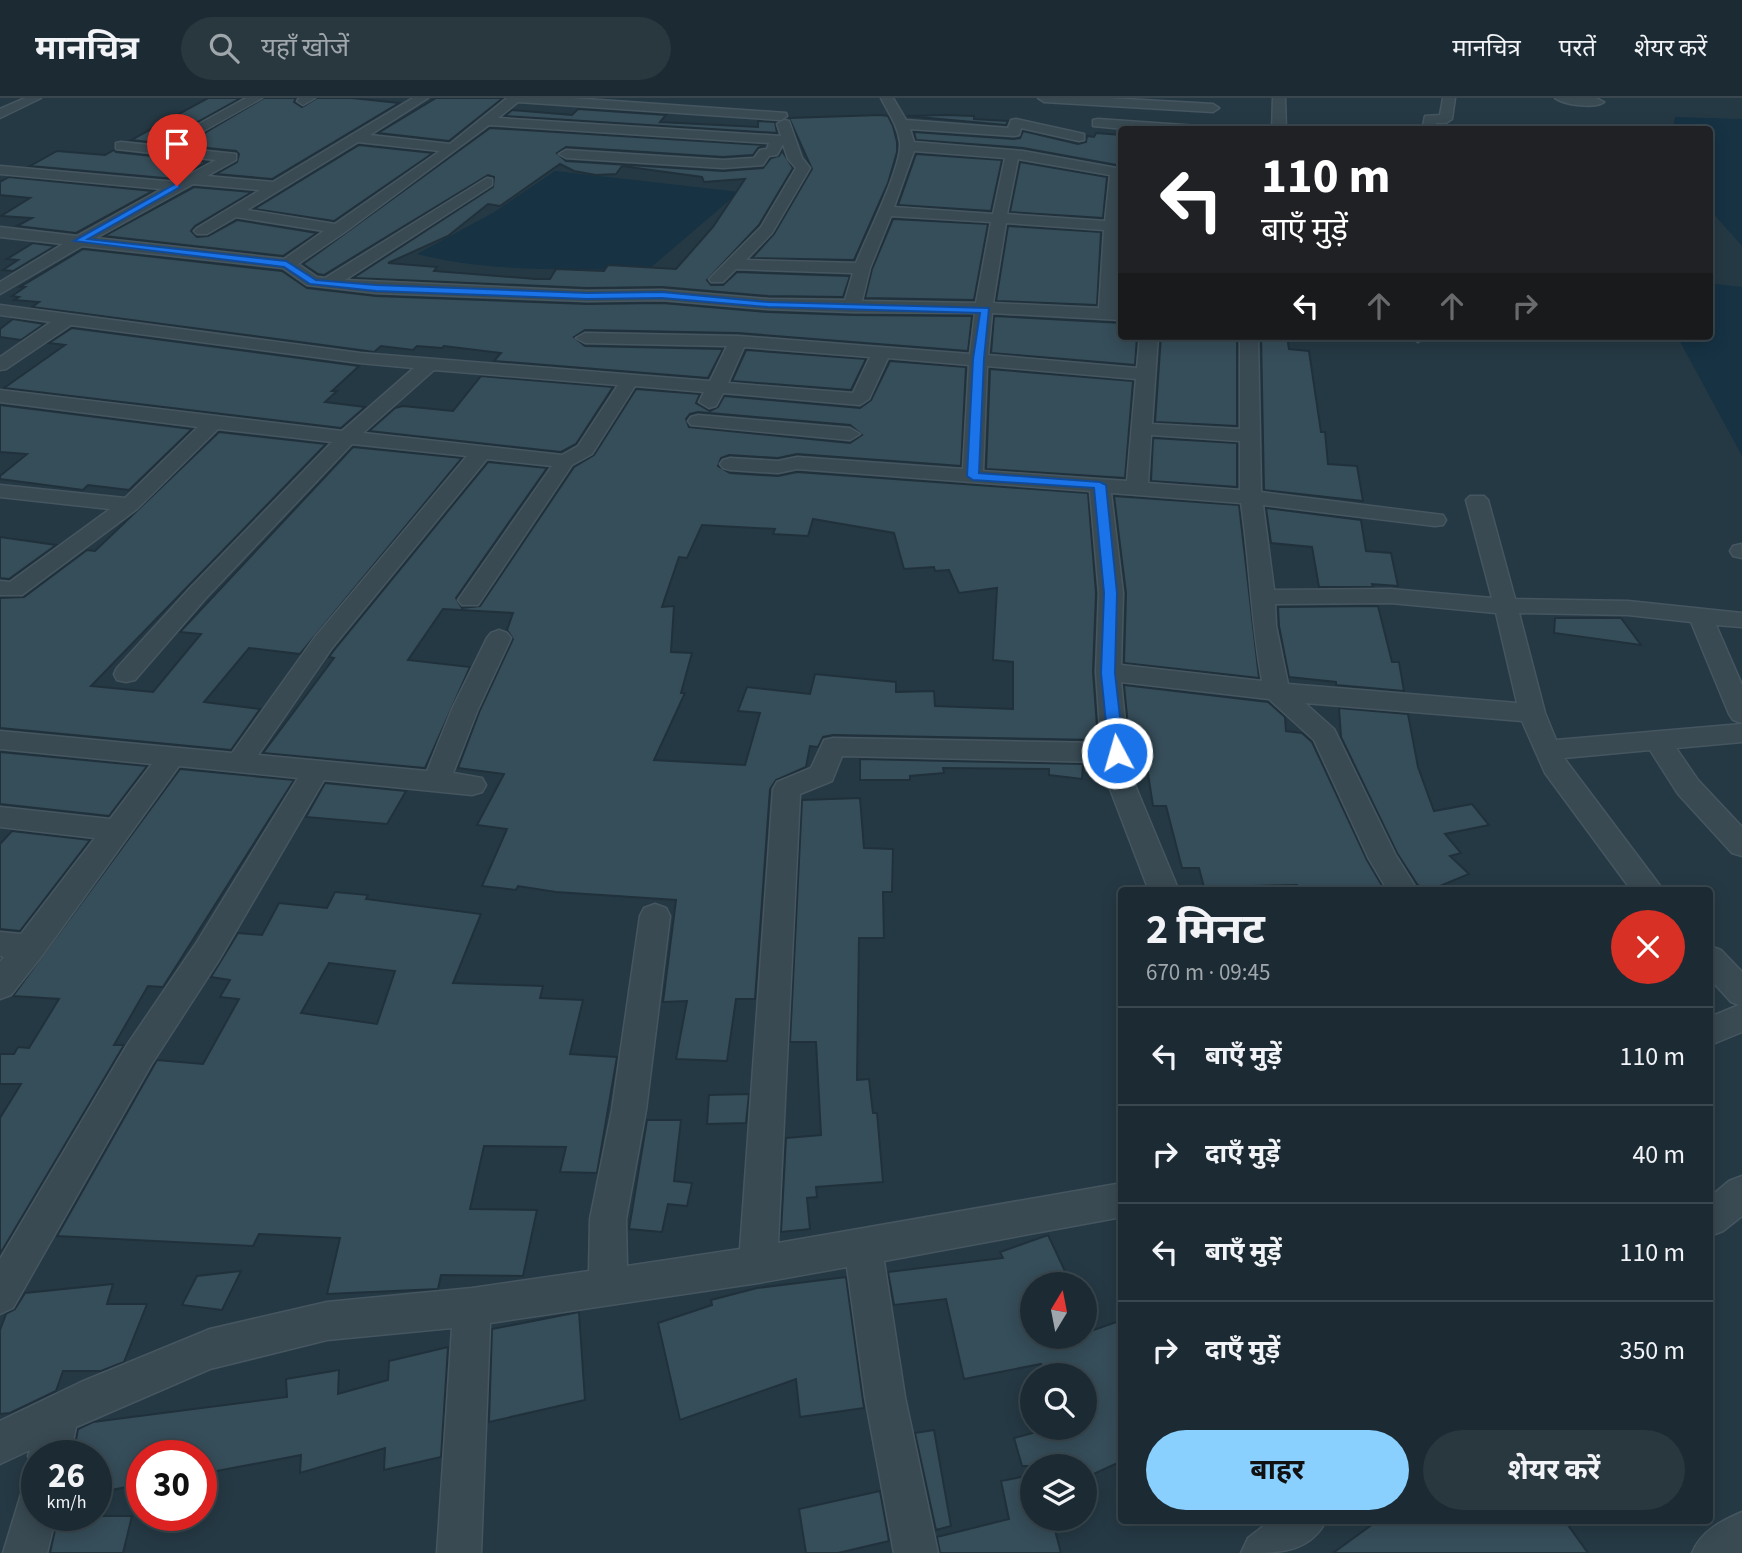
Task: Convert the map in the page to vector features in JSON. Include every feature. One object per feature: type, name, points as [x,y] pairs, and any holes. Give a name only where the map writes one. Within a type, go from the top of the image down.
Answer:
[{"type":"street","points":[[0,114],[35,98]]},
{"type":"street","points":[[195,130],[256,98]]},
{"type":"street","points":[[202,231],[422,98]]},
{"type":"street","points":[[286,264],[453,148],[515,98],[781,116]]},
{"type":"street","points":[[718,279],[767,230],[803,168],[783,140],[778,98]]},
{"type":"street","points":[[852,307],[862,268],[898,180],[908,146],[901,124],[887,98]]},
{"type":"street","points":[[1044,98],[1111,99],[1213,108]]},
{"type":"street","points":[[1279,98],[1279,126]]},
{"type":"street","points":[[1429,126],[1430,119],[1446,119],[1449,98]]},
{"type":"street","points":[[1561,98],[1598,102]]},
{"type":"street","points":[[1059,162],[1069,142],[1098,123],[1106,114],[1111,99]]},
{"type":"street","points":[[487,121],[634,133],[783,140]]},
{"type":"street","points":[[901,124],[1014,132],[1016,123],[1079,137]]},
{"type":"street","points":[[1098,123],[1141,126]]},
{"type":"street","points":[[357,138],[453,148]]},
{"type":"street","points":[[566,154],[723,164],[758,162],[765,153],[772,152],[783,140]]},
{"type":"street","points":[[0,289],[79,241],[230,157],[121,146]]},
{"type":"street","points":[[0,232],[286,264],[313,282],[461,292],[661,287],[768,304],[985,310],[1049,309],[1115,315],[1117,172],[1012,155],[908,146]]},
{"type":"street","points":[[973,476],[978,359],[988,273],[1012,155]]},
{"type":"street","points":[[0,170],[278,187]]},
{"type":"street","points":[[329,283],[487,182]]},
{"type":"street","points":[[885,211],[1117,226]]},
{"type":"street","points":[[232,212],[340,229]]},
{"type":"street","points":[[733,264],[862,268]]},
{"type":"street","points":[[0,310],[428,365],[860,399],[882,351]]},
{"type":"street","points":[[0,365],[66,320]]},
{"type":"street","points":[[585,338],[738,341],[1147,374]]},
{"type":"street","points":[[1136,488],[1149,340]]},
{"type":"street","points":[[1249,340],[1251,497],[1264,626],[1277,692],[1325,735],[1383,859],[1400,887]]},
{"type":"street","points":[[738,341],[719,387],[694,428],[850,434]]},
{"type":"street","points":[[126,674],[198,593],[345,439],[428,365]]},
{"type":"street","points":[[470,600],[565,461],[585,450],[630,380]]},
{"type":"street","points":[[0,396],[345,439],[565,461]]},
{"type":"street","points":[[0,588],[14,590],[130,505],[213,423]]},
{"type":"street","points":[[1143,429],[1252,436]]},
{"type":"street","points":[[239,763],[286,691],[481,453]]},
{"type":"street","points":[[730,464],[778,467],[797,463],[1100,485],[1251,497],[1435,520]]},
{"type":"street","points":[[1100,485],[1111,593],[1108,673],[1117,773],[1162,887]]},
{"type":"street","points":[[0,491],[130,505]]},
{"type":"street","points":[[1477,500],[1532,713],[1547,750],[1554,766],[1593,821],[1646,887]]},
{"type":"street","points":[[1263,597],[1391,596],[1506,607],[1530,604],[1628,608],[1742,620]]},
{"type":"street","points":[[1700,615],[1742,714]]},
{"type":"street","points":[[436,782],[465,709],[499,638]]},
{"type":"street","points":[[1108,673],[1277,692],[1532,713]]},
{"type":"street","points":[[1547,750],[1742,733]]},
{"type":"street","points":[[0,740],[472,785]]},
{"type":"street","points":[[1658,741],[1688,787],[1742,845]]},
{"type":"street","points":[[758,1265],[787,789],[822,774],[833,747],[1117,753]]},
{"type":"street","points":[[0,986],[172,757]]},
{"type":"street","points":[[0,1295],[139,1055],[208,951],[316,771]]},
{"type":"street","points":[[0,817],[115,830]]},
{"type":"street","points":[[608,1287],[608,1219],[629,1111],[655,916]]},
{"type":"street","points":[[0,944],[30,948]]},
{"type":"street","points":[[1713,962],[1742,993]]},
{"type":"street","points":[[1713,1030],[1742,1018]]},
{"type":"street","points":[[1713,1217],[1742,1193]]},
{"type":"street","points":[[0,1443],[95,1396],[210,1349],[327,1321],[472,1307],[758,1265],[1118,1201]]},
{"type":"street","points":[[863,1247],[885,1397],[916,1553]]},
{"type":"street","points":[[459,1553],[472,1307]]},
{"type":"street","points":[[53,1440],[58,1416]]},
{"type":"street","points":[[1263,1553],[1301,1524]]},
{"type":"street","points":[[25,1553],[31,1531]]},
{"type":"street","points":[[1714,1553],[1742,1534]]},
{"type":"water","points":[[1675,117],[1742,119],[1742,246],[1713,213],[1713,126],[1674,126]]},
{"type":"water","points":[[555,171],[739,192],[649,269],[504,267],[417,254],[493,213]]},
{"type":"water","points":[[1713,284],[1742,287],[1742,456],[1679,340],[1713,340]]},
{"type":"building","points":[[208,98],[241,98],[187,128],[186,131],[194,136],[201,135],[264,98],[296,98],[294,102],[302,107],[317,98],[352,98],[399,103],[272,179],[216,174],[237,162],[239,154],[236,151],[131,140]]},
{"type":"building","points":[[436,98],[503,98],[449,141],[378,133]]},
{"type":"building","points":[[578,109],[666,115],[660,122],[758,127],[758,121],[775,122],[777,133],[505,116],[512,110],[572,115]]},
{"type":"building","points":[[945,115],[1008,121],[1006,125],[907,116]]},
{"type":"building","points":[[888,116],[893,126],[897,152],[888,183],[854,260],[752,258],[774,234],[812,169],[789,118]]},
{"type":"building","points":[[490,128],[765,145],[758,148],[753,155],[723,157],[566,147],[557,153],[566,161],[723,171],[763,168],[771,158],[779,156],[782,151],[793,168],[759,225],[707,280],[711,285],[723,285],[737,272],[850,276],[843,297],[768,296],[662,287],[587,288],[353,278],[493,187],[494,177],[488,175],[324,275],[303,264]],"holes":[[[560,164],[574,171],[596,175],[616,174],[622,166],[702,177],[704,182],[745,179],[713,227],[676,269],[608,265],[604,271],[556,269],[550,279],[536,279],[434,271],[437,267],[388,263],[448,236],[488,204],[500,206]]]},
{"type":"building","points":[[1023,131],[1078,144],[1086,142],[1087,136],[1094,137],[1096,133],[1118,135],[1118,165],[1023,148],[916,140],[914,132],[1014,139],[1020,138]]},
{"type":"building","points":[[359,145],[433,153],[334,221],[254,209]]},
{"type":"building","points":[[114,150],[207,162],[175,179],[30,166],[57,151],[105,155]]},
{"type":"building","points":[[916,154],[1002,160],[991,211],[898,205]]},
{"type":"building","points":[[1020,162],[1107,177],[1103,218],[1010,212]]},
{"type":"building","points":[[9,177],[153,191],[76,233],[17,226],[32,218],[1,216],[30,198],[0,195],[0,182]]},
{"type":"building","points":[[194,187],[252,192],[195,226],[191,231],[197,237],[208,236],[237,220],[317,233],[283,256],[104,236]]},
{"type":"building","points":[[893,219],[988,224],[974,300],[865,298],[872,269]]},
{"type":"building","points":[[1008,226],[1101,232],[1097,305],[996,301]]},
{"type":"building","points":[[33,243],[55,246],[13,271],[3,270],[18,260],[7,259]]},
{"type":"building","points":[[83,249],[282,271],[307,288],[376,296],[587,304],[662,303],[768,312],[852,315],[972,316],[968,351],[738,333],[585,330],[574,337],[585,346],[723,349],[708,378],[494,361],[501,353],[444,346],[417,346],[413,350],[381,346],[374,352],[32,307],[39,302],[14,300],[19,297],[12,296],[25,287],[20,287]]},
{"type":"building","points":[[994,316],[1118,323],[1118,340],[1137,340],[1135,365],[991,353]]},
{"type":"building","points":[[13,319],[44,324],[21,340],[0,337],[0,329]]},
{"type":"building","points":[[72,328],[359,366],[332,391],[337,391],[325,402],[365,407],[341,428],[4,388],[65,345],[49,343]]},
{"type":"building","points":[[1161,340],[1237,340],[1237,426],[1155,422]]},
{"type":"building","points":[[1261,340],[1288,340],[1289,349],[1309,351],[1321,432],[1325,432],[1328,464],[1357,466],[1363,501],[1264,490]]},
{"type":"building","points":[[746,350],[866,359],[851,390],[732,381]]},
{"type":"building","points":[[890,361],[966,367],[961,466],[797,454],[778,458],[729,455],[721,458],[718,466],[730,473],[778,476],[797,472],[1088,493],[1096,593],[1093,672],[1098,740],[833,735],[823,737],[818,747],[810,746],[806,767],[776,780],[770,789],[755,999],[736,999],[727,1061],[676,1059],[687,1001],[663,1002],[676,900],[556,892],[518,886],[516,890],[482,886],[507,829],[477,825],[504,774],[458,768],[480,710],[513,639],[507,630],[513,613],[443,609],[408,660],[470,667],[425,768],[263,753],[334,658],[329,657],[334,650],[488,462],[547,468],[456,598],[462,608],[480,606],[574,467],[594,455],[636,389],[700,394],[696,403],[710,411],[718,407],[724,396],[860,408],[871,400]],"holes":[[[698,412],[850,425],[862,435],[850,443],[689,427],[686,419],[690,414]],[[813,519],[894,533],[904,569],[934,567],[935,571],[949,570],[959,593],[997,588],[993,660],[1013,662],[1013,709],[935,706],[934,691],[896,692],[896,682],[815,674],[810,694],[747,687],[738,711],[760,713],[745,765],[654,760],[685,693],[681,693],[692,653],[671,652],[674,606],[662,607],[679,557],[687,558],[702,525],[775,529],[773,534],[808,536]]]},
{"type":"building","points":[[990,369],[1133,381],[1125,478],[986,469]]},
{"type":"building","points":[[481,376],[613,387],[576,444],[561,452],[369,431],[395,408],[403,406],[453,411]]},
{"type":"building","points":[[0,405],[192,429],[129,490],[88,485],[83,490],[0,479],[0,476],[27,454],[0,452]]},
{"type":"building","points":[[219,432],[326,444],[91,686],[153,692],[201,634],[180,632],[353,447],[462,458],[300,654],[249,648],[204,702],[260,709],[231,750],[0,728],[0,598],[24,597],[87,550],[95,551]]},
{"type":"building","points":[[1153,438],[1237,443],[1237,487],[1151,481]]},
{"type":"building","points":[[1114,496],[1239,505],[1259,678],[1124,663],[1126,593]]},
{"type":"building","points":[[1266,508],[1361,520],[1366,551],[1391,553],[1398,586],[1372,584],[1373,587],[1319,587],[1312,547],[1271,543]]},
{"type":"building","points":[[0,537],[56,545],[9,579],[0,578]]},
{"type":"building","points":[[1378,606],[1392,662],[1399,662],[1404,691],[1336,685],[1336,682],[1289,677],[1278,607]]},
{"type":"building","points":[[1555,618],[1621,618],[1641,645],[1554,633]]},
{"type":"building","points":[[1124,685],[1268,702],[1285,717],[1286,731],[1302,733],[1312,742],[1367,860],[1383,887],[1204,887],[1199,868],[1182,868],[1166,806],[1153,806],[1147,767],[1132,766]]},
{"type":"building","points":[[1339,708],[1408,714],[1418,767],[1434,811],[1472,804],[1489,825],[1445,834],[1461,853],[1450,856],[1469,874],[1438,887],[1420,887],[1417,884],[1397,853],[1341,737]]},
{"type":"building","points":[[0,752],[147,766],[109,816],[0,804]]},
{"type":"building","points":[[860,759],[1083,764],[1082,779],[1049,775],[1049,769],[943,768],[944,773],[910,776],[910,780],[860,780]]},
{"type":"building","points":[[180,769],[294,780],[163,987],[148,986],[114,1045],[124,1045],[0,1254],[0,1118],[21,1084],[0,1084],[0,1054],[14,1054],[18,1047],[29,1048],[59,999],[13,996]]},
{"type":"building","points":[[325,783],[406,791],[387,824],[306,817]]},
{"type":"building","points":[[860,798],[864,848],[893,849],[892,892],[883,892],[884,938],[859,938],[857,1080],[869,1079],[873,1113],[877,1113],[883,1182],[816,1187],[817,1197],[807,1198],[810,1229],[781,1232],[786,1138],[821,1135],[816,1042],[790,1042],[802,800]]},
{"type":"building","points":[[12,831],[90,840],[20,931],[0,929],[0,844]]},
{"type":"building","points":[[335,892],[368,895],[366,899],[481,914],[453,983],[543,986],[540,998],[583,1000],[570,1054],[617,1057],[597,1173],[560,1172],[566,1147],[484,1146],[470,1209],[537,1210],[523,1276],[441,1275],[438,1289],[327,1294],[340,1238],[259,1234],[253,1246],[57,1236],[157,1060],[203,1064],[239,999],[220,997],[230,980],[211,977],[238,933],[262,935],[279,903],[327,908]],"holes":[[[329,963],[395,971],[377,1024],[301,1013]]]},
{"type":"building","points":[[749,1094],[746,1123],[707,1124],[709,1095]]},
{"type":"building","points":[[647,1120],[681,1120],[674,1181],[692,1183],[687,1206],[668,1204],[662,1232],[629,1229]]},
{"type":"building","points":[[1048,1235],[1065,1272],[1020,1272],[1020,1349],[1097,1349],[1097,1329],[1118,1321],[1118,1463],[1097,1472],[1097,1454],[1020,1454],[1020,1459],[1014,1438],[1097,1440],[1097,1363],[1020,1363],[1020,1368],[964,1379],[946,1299],[894,1305],[888,1272],[1003,1258],[1000,1252]]},
{"type":"building","points":[[241,1271],[222,1310],[182,1305],[197,1276]]},
{"type":"building","points":[[846,1277],[864,1408],[800,1417],[796,1379],[680,1420],[658,1323],[712,1305],[711,1300],[757,1288]]},
{"type":"building","points":[[113,1284],[107,1304],[147,1304],[124,1362],[101,1371],[63,1371],[56,1391],[10,1413],[0,1414],[0,1330],[6,1314],[15,1309],[25,1293]]},
{"type":"building","points":[[579,1312],[585,1400],[489,1422],[492,1329]]},
{"type":"building","points":[[448,1347],[441,1457],[384,1470],[385,1448],[300,1473],[301,1455],[217,1471],[217,1440],[126,1440],[126,1487],[112,1490],[112,1440],[76,1440],[78,1429],[93,1422],[287,1397],[286,1379],[339,1370],[338,1394],[388,1380],[389,1361]]},
{"type":"building","points":[[934,1430],[951,1526],[936,1530],[915,1433]]},
{"type":"building","points":[[1020,1477],[1020,1531],[1055,1531],[1061,1553],[940,1553],[937,1537],[1009,1519],[1001,1481]]},
{"type":"building","points":[[880,1491],[889,1541],[838,1553],[806,1553],[799,1509]]},
{"type":"building","points":[[112,1516],[126,1516],[126,1531],[128,1531],[123,1553],[50,1553],[55,1531],[112,1531]]},
{"type":"building","points":[[1373,1524],[1567,1524],[1588,1553],[1333,1553]]},
{"type":"route","points":[[177,186],[79,241],[286,264],[313,282],[376,288],[587,296],[662,295],[768,304],[985,310],[978,359],[973,476],[1100,485],[1111,593],[1108,673],[1117,753]]}]
